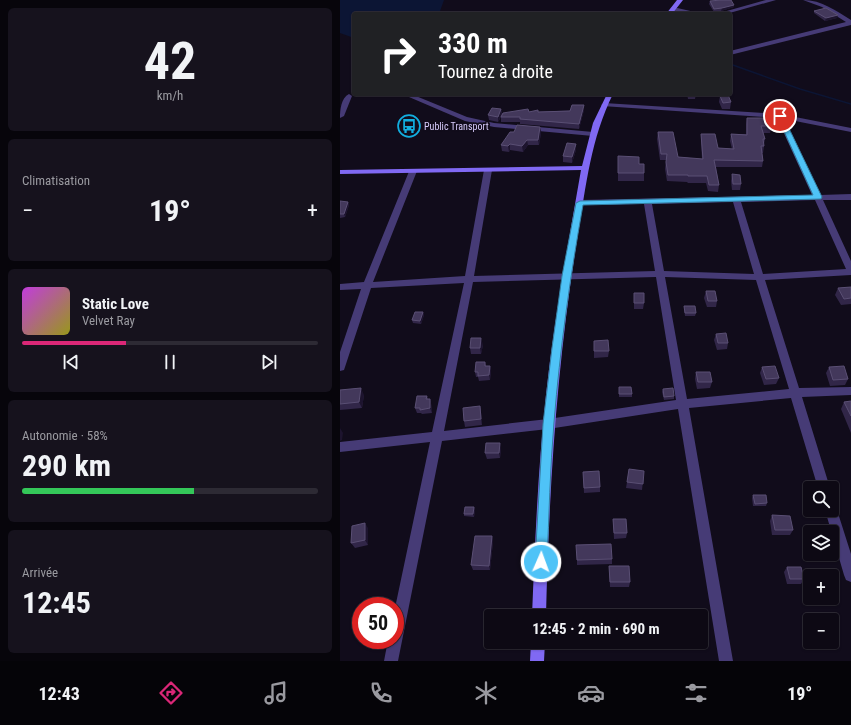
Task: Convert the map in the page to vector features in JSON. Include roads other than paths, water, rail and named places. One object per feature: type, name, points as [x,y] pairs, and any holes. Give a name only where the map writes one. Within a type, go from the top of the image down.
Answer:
[{"type":"main road","points":[[671,12],[680,0]]},
{"type":"main road","points":[[539,609],[548,424],[566,276],[585,168],[593,134],[609,96]]},
{"type":"main road","points":[[340,172],[585,168]]},
{"type":"main road","points":[[537,661],[538,649]]},
{"type":"street","points":[[727,12],[773,0]]},
{"type":"street","points":[[806,0],[824,6],[851,23]]},
{"type":"street","points":[[732,53],[851,23]]},
{"type":"street","points":[[340,99],[352,94]]},
{"type":"street","points":[[340,116],[352,94]]},
{"type":"street","points":[[410,96],[472,120],[494,125],[535,130],[593,134]]},
{"type":"street","points":[[604,105],[780,116],[851,130]]},
{"type":"street","points":[[340,287],[469,279],[566,276],[661,274],[759,277],[851,272],[780,116]]},
{"type":"street","points":[[391,661],[469,279],[488,170]]},
{"type":"street","points":[[340,367],[367,286],[413,171]]},
{"type":"street","points":[[580,203],[851,197]]},
{"type":"street","points":[[736,199],[822,481]]},
{"type":"street","points":[[648,202],[726,661]]},
{"type":"street","points":[[340,447],[548,424],[683,404],[795,393],[851,391]]},
{"type":"street","points":[[833,517],[851,575]]},
{"type":"water","points":[[340,0],[444,0],[440,12],[352,12],[352,37],[340,33]]},
{"type":"waterway","points":[[732,65],[800,89],[851,104]]},
{"type":"place","name":"Public Transport","points":[[409,126]]}]
